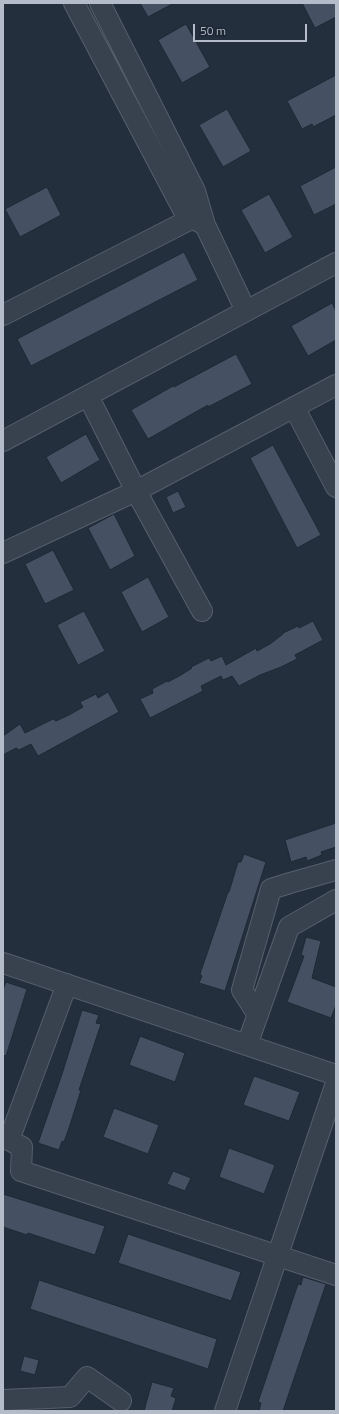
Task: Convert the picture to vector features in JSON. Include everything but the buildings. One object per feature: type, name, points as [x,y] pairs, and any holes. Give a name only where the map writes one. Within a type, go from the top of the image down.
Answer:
[{"type":"street","points":[[74,3],[186,215],[199,221]]},
{"type":"street","points":[[100,3],[195,191],[199,221],[246,311]]},
{"type":"street","points":[[3,314],[199,221]]},
{"type":"street","points":[[3,442],[336,263]]},
{"type":"street","points":[[3,553],[136,491],[336,385]]},
{"type":"street","points":[[88,396],[136,491],[202,610]]},
{"type":"street","points":[[294,407],[336,487]]},
{"type":"street","points":[[258,1015],[242,990],[272,889],[336,870]]},
{"type":"street","points":[[247,1045],[289,927],[336,900]]},
{"type":"street","points":[[3,963],[336,1075]]},
{"type":"street","points":[[67,984],[9,1140],[22,1147],[20,1171],[336,1275]]},
{"type":"street","points":[[225,1411],[336,1083]]},
{"type":"street","points":[[3,1400],[70,1397],[87,1377],[121,1401]]}]
